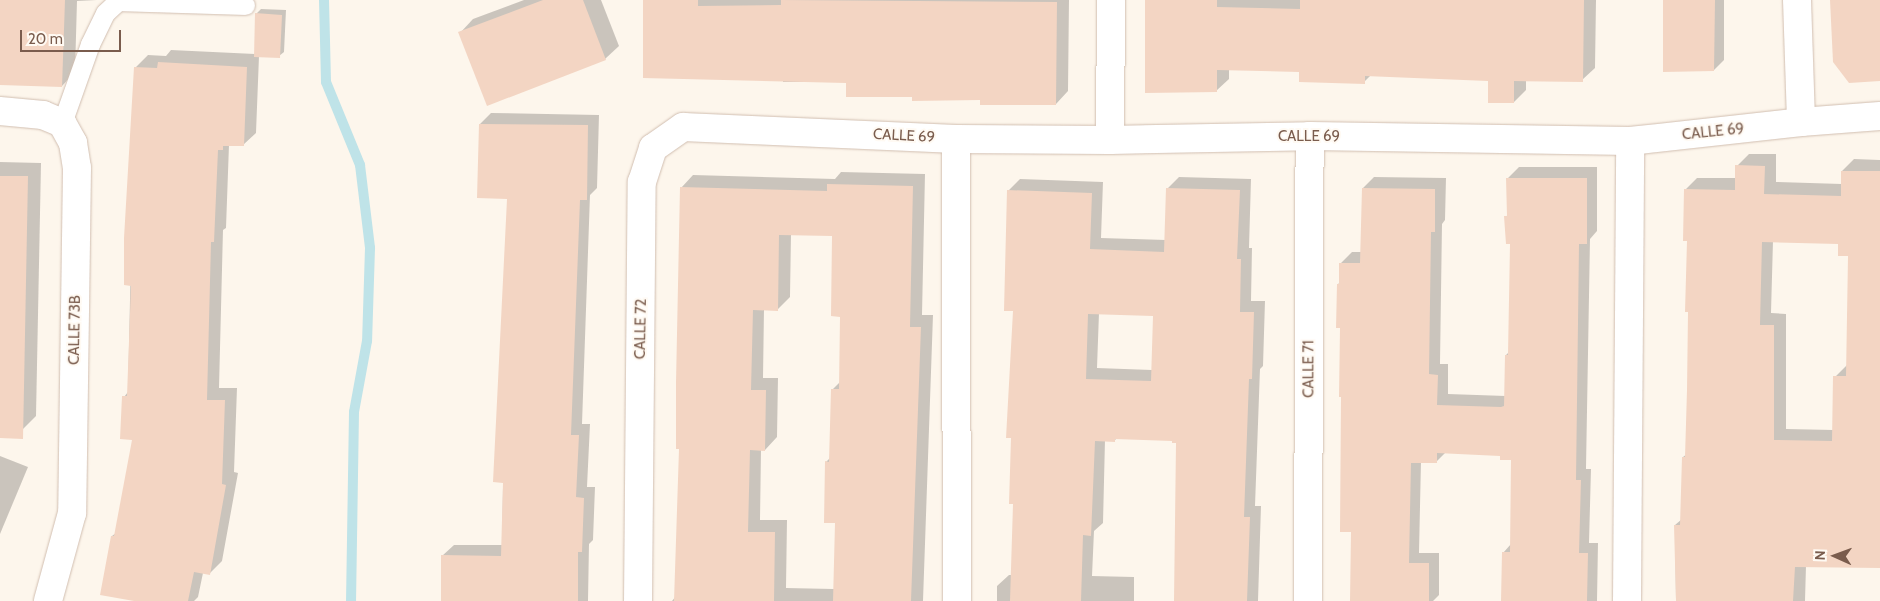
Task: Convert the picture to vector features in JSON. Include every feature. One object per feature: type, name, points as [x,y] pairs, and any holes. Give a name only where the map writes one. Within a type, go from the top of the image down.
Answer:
[{"type":"street","points":[[1110,0],[1110,140]]},
{"type":"street","points":[[1797,0],[1801,122]]},
{"type":"street","points":[[0,111],[43,115],[62,123]]},
{"type":"street","name":"CALLE 69","points":[[737,128],[956,139],[1110,140],[1310,136],[1630,141],[1801,122],[1880,116]]},
{"type":"street","name":"CALLE 73B","points":[[48,601],[72,513],[78,168],[73,143],[62,123]]},
{"type":"street","name":"CALLE 72","points":[[638,601],[642,182],[653,148],[684,127],[737,128]]},
{"type":"street","name":"CALLE 71","points":[[1308,601],[1310,136]]},
{"type":"street","points":[[956,139],[957,601]]},
{"type":"street","points":[[1626,601],[1630,141]]},
{"type":"lane","points":[[62,123],[90,44],[105,13],[118,1],[245,6]]},
{"type":"building","points":[[0,0],[65,0],[62,87],[0,85]]},
{"type":"building","points":[[543,0],[583,0],[606,60],[487,106],[458,32]]},
{"type":"building","points":[[643,0],[698,0],[698,6],[781,5],[781,0],[1057,2],[1056,105],[980,105],[980,100],[912,101],[912,97],[846,97],[846,83],[643,78]]},
{"type":"building","points":[[1145,0],[1217,0],[1217,7],[1300,9],[1300,0],[1584,0],[1583,82],[1514,81],[1514,103],[1488,103],[1488,81],[1365,76],[1365,84],[1299,82],[1299,72],[1217,70],[1217,92],[1145,93]]},
{"type":"building","points":[[1663,0],[1715,0],[1714,71],[1663,72]]},
{"type":"building","points":[[1830,0],[1880,0],[1880,81],[1849,83],[1833,62]]},
{"type":"building","points":[[255,13],[282,15],[280,58],[254,57]]},
{"type":"building","points":[[158,62],[247,67],[244,146],[223,146],[223,150],[218,150],[214,242],[211,242],[207,400],[225,400],[222,484],[226,485],[210,575],[194,572],[188,601],[134,601],[100,595],[111,536],[114,536],[132,440],[120,439],[122,396],[127,396],[131,286],[124,285],[124,238],[134,67],[157,68]]},
{"type":"building","points":[[479,124],[588,125],[587,200],[580,200],[571,435],[579,435],[576,497],[584,498],[582,552],[578,552],[578,601],[441,601],[441,555],[501,556],[503,483],[493,482],[507,199],[477,198]]},
{"type":"building","points":[[1735,165],[1765,166],[1764,194],[1841,196],[1841,171],[1880,171],[1880,568],[1795,567],[1793,601],[1676,601],[1674,525],[1680,525],[1682,457],[1685,457],[1687,390],[1688,312],[1685,312],[1687,241],[1683,241],[1684,189],[1735,190]],"holes":[[[1762,242],[1838,244],[1838,256],[1848,256],[1846,376],[1833,376],[1832,441],[1774,440],[1774,325],[1760,325]]]},
{"type":"building","points":[[0,176],[28,176],[23,439],[0,438]]},
{"type":"building","points":[[1506,178],[1587,178],[1587,244],[1579,244],[1576,480],[1581,480],[1579,553],[1588,553],[1587,601],[1501,601],[1502,552],[1510,552],[1511,460],[1500,460],[1500,456],[1437,453],[1437,463],[1411,463],[1409,563],[1429,563],[1429,601],[1350,601],[1351,532],[1340,532],[1341,397],[1339,397],[1340,328],[1336,328],[1337,284],[1339,284],[1339,263],[1360,263],[1362,188],[1435,189],[1435,232],[1431,232],[1429,374],[1438,375],[1437,405],[1501,407],[1504,406],[1505,355],[1508,355],[1510,244],[1506,244],[1504,216],[1507,216]]},
{"type":"building","points":[[827,184],[913,186],[910,327],[921,327],[911,601],[833,601],[835,523],[824,523],[825,461],[829,462],[831,389],[839,389],[840,317],[831,316],[832,236],[779,235],[778,311],[753,310],[751,390],[766,390],[765,451],[750,450],[748,532],[775,532],[774,601],[674,601],[679,449],[676,449],[676,383],[680,187],[827,191]]},
{"type":"building","points":[[1166,188],[1240,190],[1237,259],[1241,259],[1240,312],[1254,312],[1252,379],[1249,379],[1244,517],[1250,517],[1247,601],[1174,601],[1176,443],[1172,443],[1172,441],[1115,439],[1115,442],[1095,441],[1091,536],[1083,535],[1081,601],[1010,601],[1013,504],[1009,504],[1011,438],[1006,438],[1013,311],[1004,311],[1007,190],[1092,193],[1090,249],[1164,252]],"holes":[[[1088,314],[1153,316],[1151,381],[1086,379]]]},
{"type":"waterway","points":[[324,0],[326,82],[360,165],[370,248],[367,341],[354,412],[351,601]]}]
